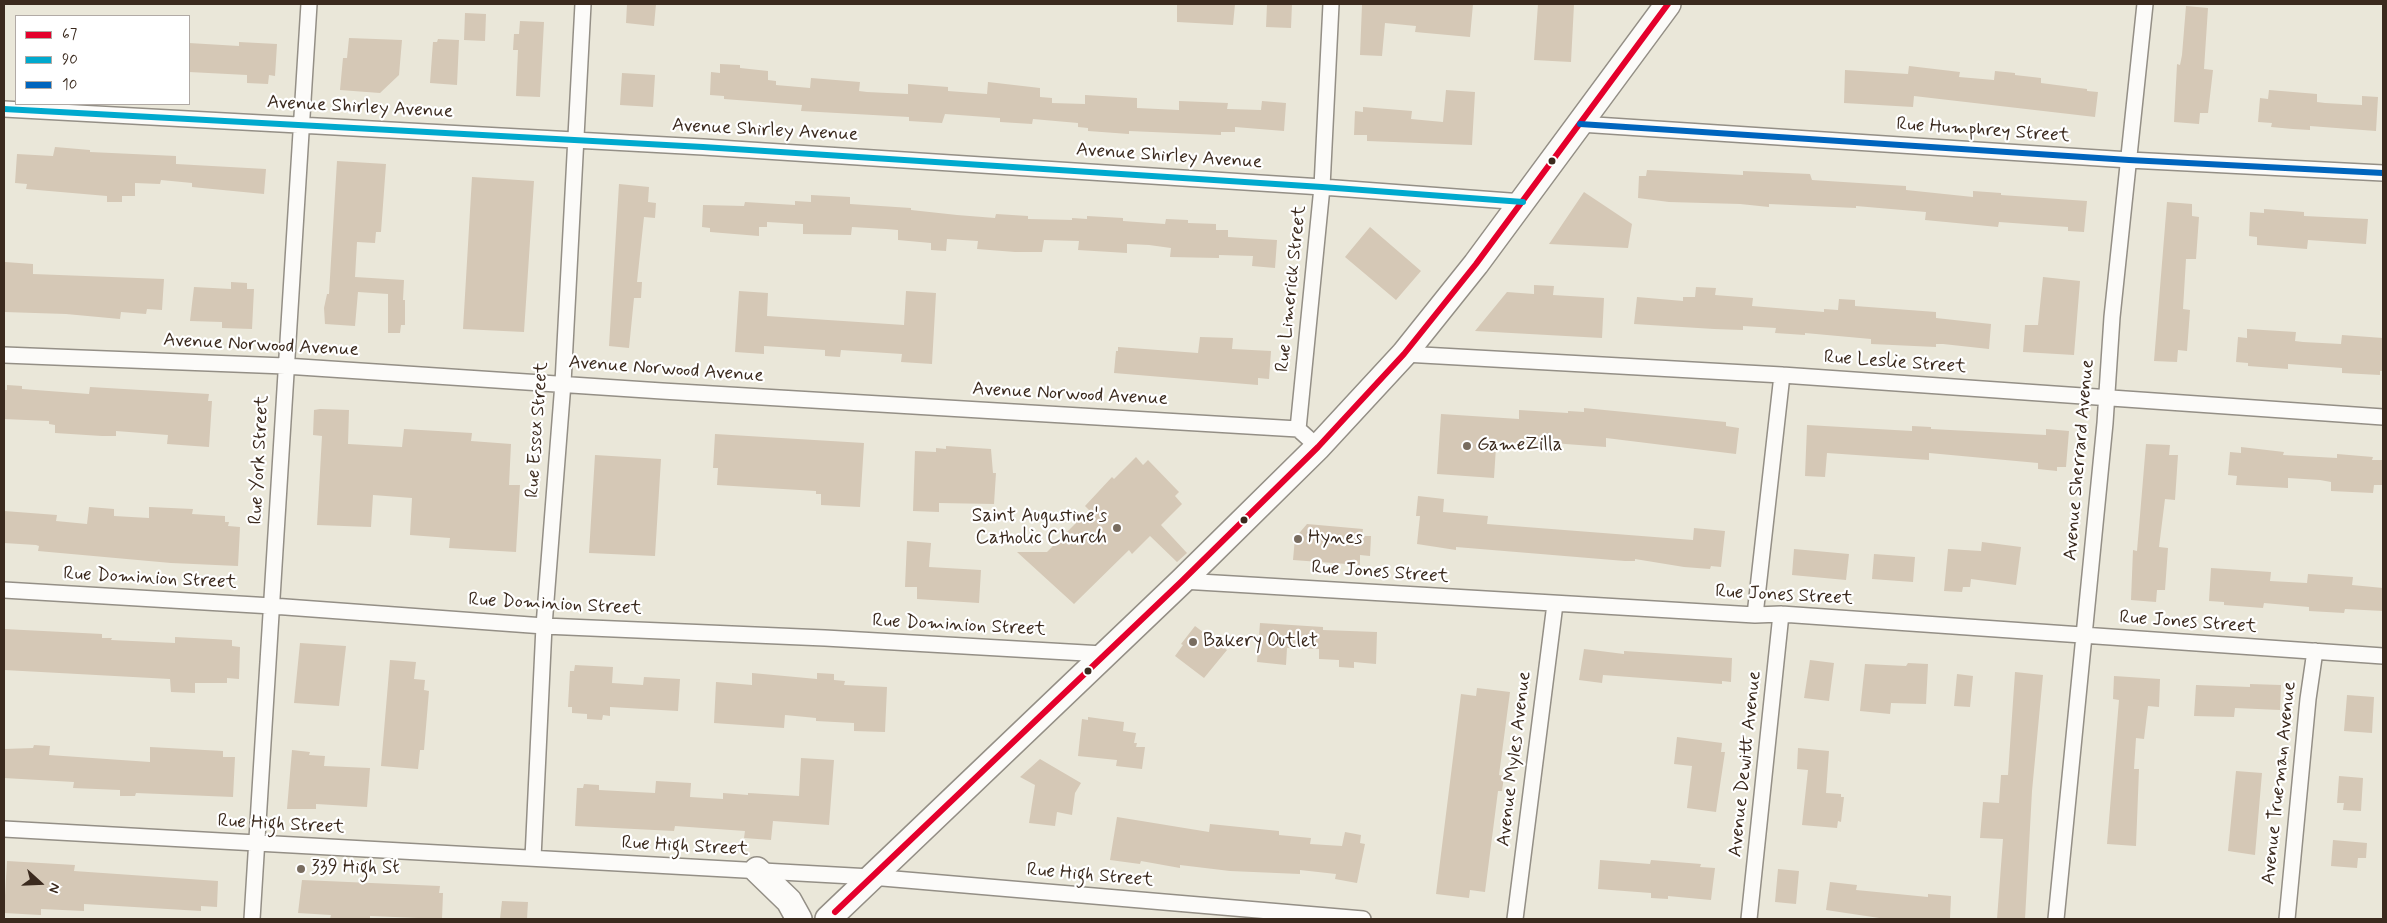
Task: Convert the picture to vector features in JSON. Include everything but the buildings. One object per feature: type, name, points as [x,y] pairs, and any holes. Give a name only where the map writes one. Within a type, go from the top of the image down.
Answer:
[{"type":"main road","points":[[828,919],[1103,654],[1182,581],[1318,447],[1404,354],[1523,202],[1668,4]]},
{"type":"main road","points":[[757,870],[789,900],[799,919]]},
{"type":"street","name":"Rue York Street","points":[[252,919],[309,4]]},
{"type":"street","name":"Rue Essex Street","points":[[533,858],[544,626],[563,383],[574,141],[583,4]]},
{"type":"street","name":"Rue Limerick Street","points":[[1298,429],[1322,187],[1330,4]]},
{"type":"street","name":"Avenue Sherrard Avenue","points":[[2056,919],[2084,636],[2112,317],[2145,4]]},
{"type":"street","name":"Avenue Shirley Avenue","points":[[4,110],[704,147],[1523,202]]},
{"type":"street","name":"Rue Humphrey Street","points":[[1580,124],[2129,160],[2383,173]]},
{"type":"street","name":"Rue Leslie Street","points":[[1404,354],[1782,375],[2383,417]]},
{"type":"street","name":"Avenue Norwood Avenue","points":[[4,355],[285,366],[563,383],[662,392],[1298,429]]},
{"type":"street","points":[[1756,615],[1782,375]]},
{"type":"street","points":[[1298,429],[1318,447]]},
{"type":"street","name":"Rue Jones Street","points":[[1182,581],[1555,604],[1756,615],[1781,614],[2383,656]]},
{"type":"street","name":"Rue Dominion Street","points":[[4,590],[272,606],[544,626],[825,638],[1103,654]]},
{"type":"street","name":"Avenue Myles Avenue","points":[[1515,919],[1555,604]]},
{"type":"street","name":"Avenue Dewitt Avenue","points":[[1749,919],[1781,614]]},
{"type":"street","name":"Avenue Trueman Avenue","points":[[2287,919],[2308,699],[2315,651]]},
{"type":"street","name":"Rue High Street","points":[[4,829],[871,877],[1363,919]]},
{"type":"transit line","name":"67","points":[[835,912],[1182,581],[1318,447],[1404,354],[1476,264],[1668,4]]},
{"type":"transit line","name":"90","points":[[4,109],[703,147],[1322,187],[1523,202]]},
{"type":"transit line","name":"10","points":[[1580,124],[2129,160],[2383,173]]},
{"type":"place","name":"GameZilla","points":[[1467,446]]},
{"type":"place","name":"Saint Augustine's Catholic Church","points":[[1117,528]]},
{"type":"place","name":"Hynes","points":[[1298,539]]},
{"type":"place","name":"Bakery Outlet","points":[[1193,642]]},
{"type":"place","name":"339 High St","points":[[301,869]]}]
